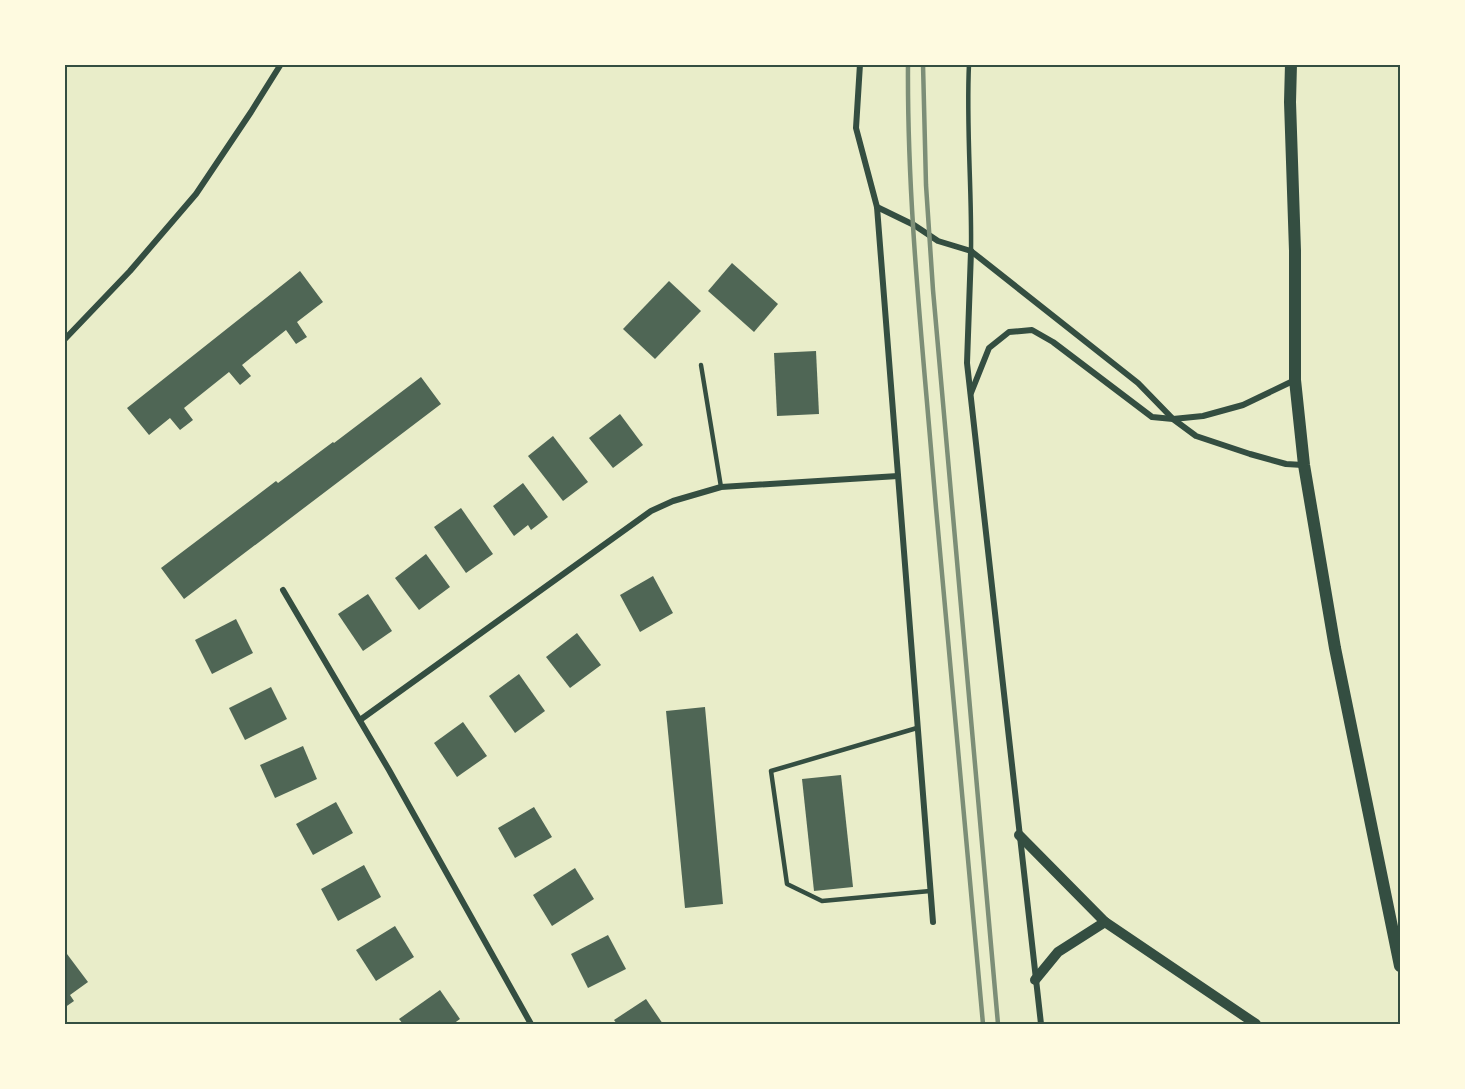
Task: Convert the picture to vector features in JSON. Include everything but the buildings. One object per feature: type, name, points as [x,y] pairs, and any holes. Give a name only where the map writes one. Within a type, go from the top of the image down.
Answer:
[{"type":"main road","points":[[1291,64],[1295,380],[1304,465],[1335,648],[1401,966]]},
{"type":"street","points":[[64,340],[130,271],[196,194],[281,64]]},
{"type":"street","points":[[860,64],[856,128],[877,207],[933,922]]},
{"type":"street","points":[[877,207],[914,225],[938,241],[971,251],[1138,383],[1173,419],[1196,436],[1286,464],[1304,465]]},
{"type":"street","points":[[971,251],[968,363],[1041,1024]]},
{"type":"street","points":[[971,393],[989,348],[1009,332],[1032,330],[1053,342],[1152,417],[1173,419],[1203,416],[1243,405],[1295,380]]},
{"type":"street","points":[[360,720],[651,511],[673,501],[721,487],[898,476]]},
{"type":"street","points":[[283,590],[360,720],[531,1024]]},
{"type":"street","points":[[1019,835],[1104,922],[1256,1024]]},
{"type":"street","points":[[1035,980],[1058,952],[1104,922]]},
{"type":"lane","points":[[969,64],[968,139],[971,251]]},
{"type":"lane","points":[[701,365],[721,487]]},
{"type":"lane","points":[[918,728],[771,771],[787,884],[822,901],[930,891]]},
{"type":"railway","points":[[908,64],[912,213],[919,312],[983,1024]]},
{"type":"railway","points":[[923,64],[926,185],[933,290],[998,1024]]}]
